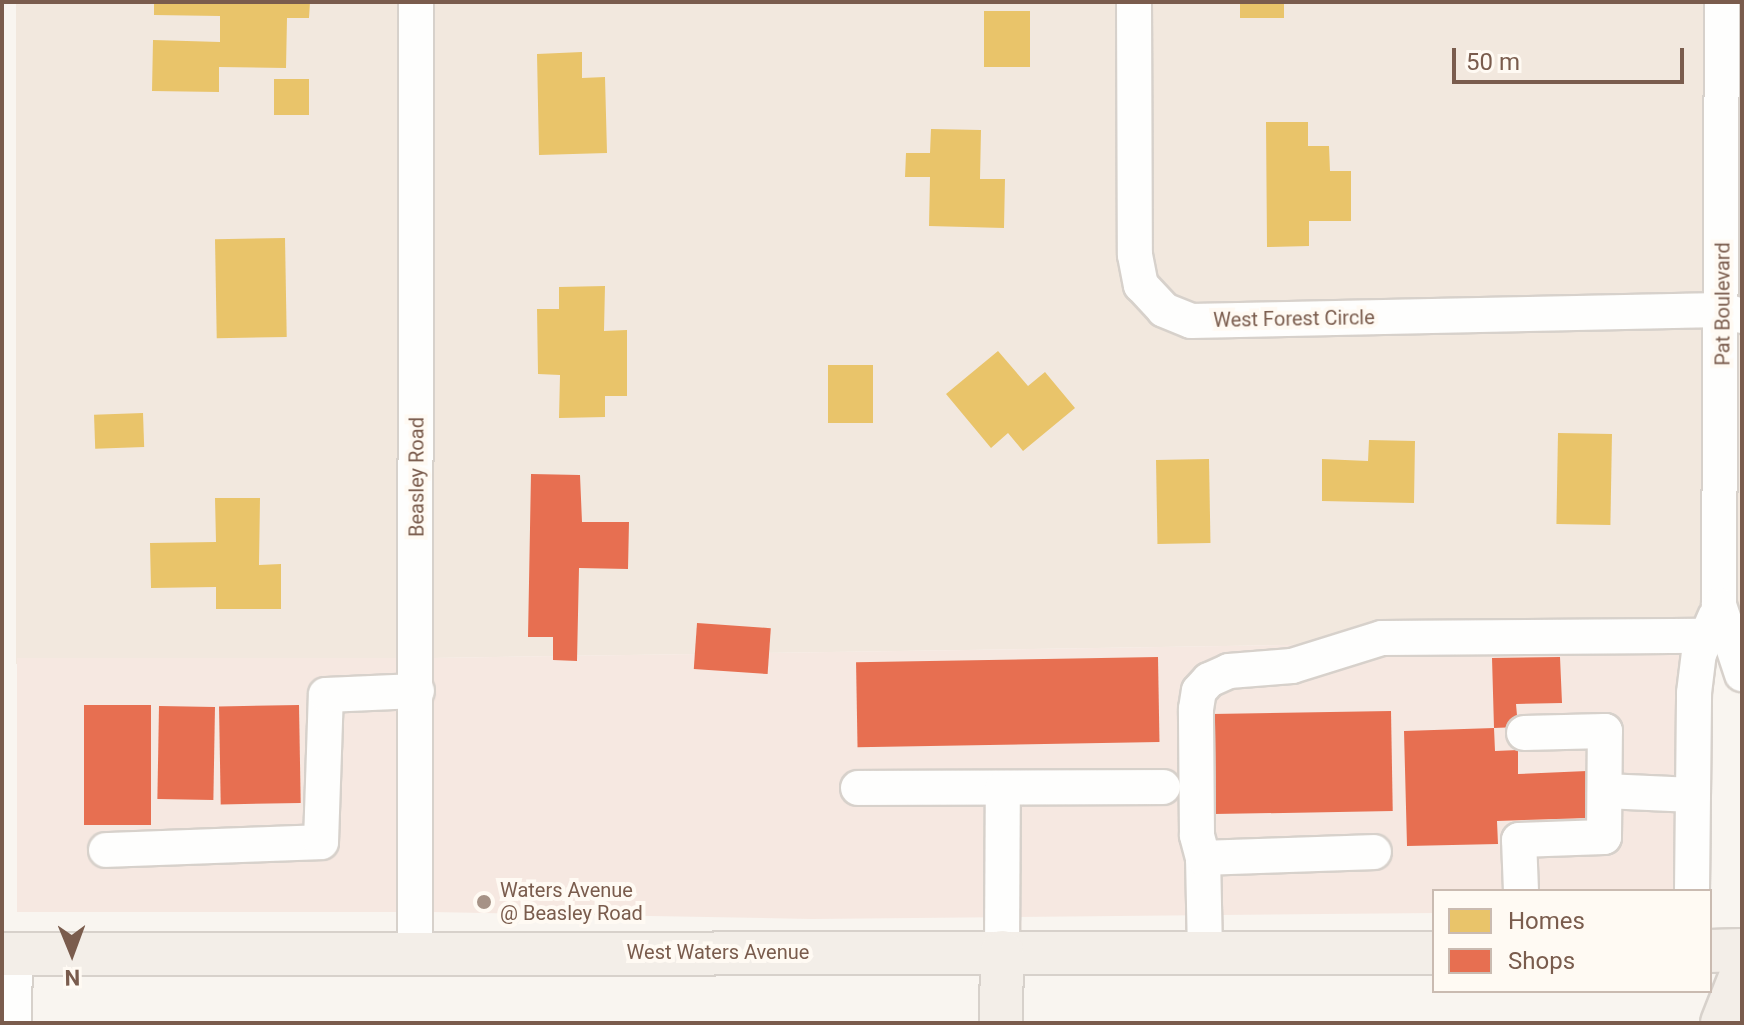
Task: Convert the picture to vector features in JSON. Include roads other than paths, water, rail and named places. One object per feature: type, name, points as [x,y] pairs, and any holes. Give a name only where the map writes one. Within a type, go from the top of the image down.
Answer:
[{"type":"main road","points":[[1712,951],[1742,950]]},
{"type":"main road","points":[[1001,1023],[1002,952]]},
{"type":"main road","name":"West Waters Avenue","points":[[8,954],[1432,953]]},
{"type":"main road","points":[[1720,1023],[1742,972]]},
{"type":"main road","points":[[1706,993],[1720,1023]]},
{"type":"street","name":"Beasley Road","points":[[415,953],[416,2]]},
{"type":"street","name":"West Forest Circle","points":[[1134,2],[1135,255],[1141,285],[1164,310],[1191,321],[1733,313]]},
{"type":"street","name":"Pat Boulevard","points":[[1692,889],[1694,693],[1699,654],[1713,621],[1733,313],[1722,2]]},
{"type":"street","points":[[1205,952],[1203,858],[1197,835],[1196,709],[1199,691],[1209,680],[1229,671],[1292,666],[1382,638],[1713,621]]},
{"type":"street","name":"Pat Boulevard","points":[[1713,621],[1742,674]]},
{"type":"street","points":[[106,850],[321,842],[326,695],[417,691]]},
{"type":"street","points":[[1521,889],[1519,840],[1604,837],[1605,791],[1605,731],[1524,733]]},
{"type":"street","points":[[858,788],[1163,787]]},
{"type":"street","points":[[1002,952],[1003,788]]},
{"type":"street","points":[[1605,791],[1693,795]]},
{"type":"street","points":[[1203,858],[1374,852]]},
{"type":"street","points":[[8,954],[14,1023]]},
{"type":"place","name":"Waters Avenue @ Beasley Road","points":[[484,902]]}]
